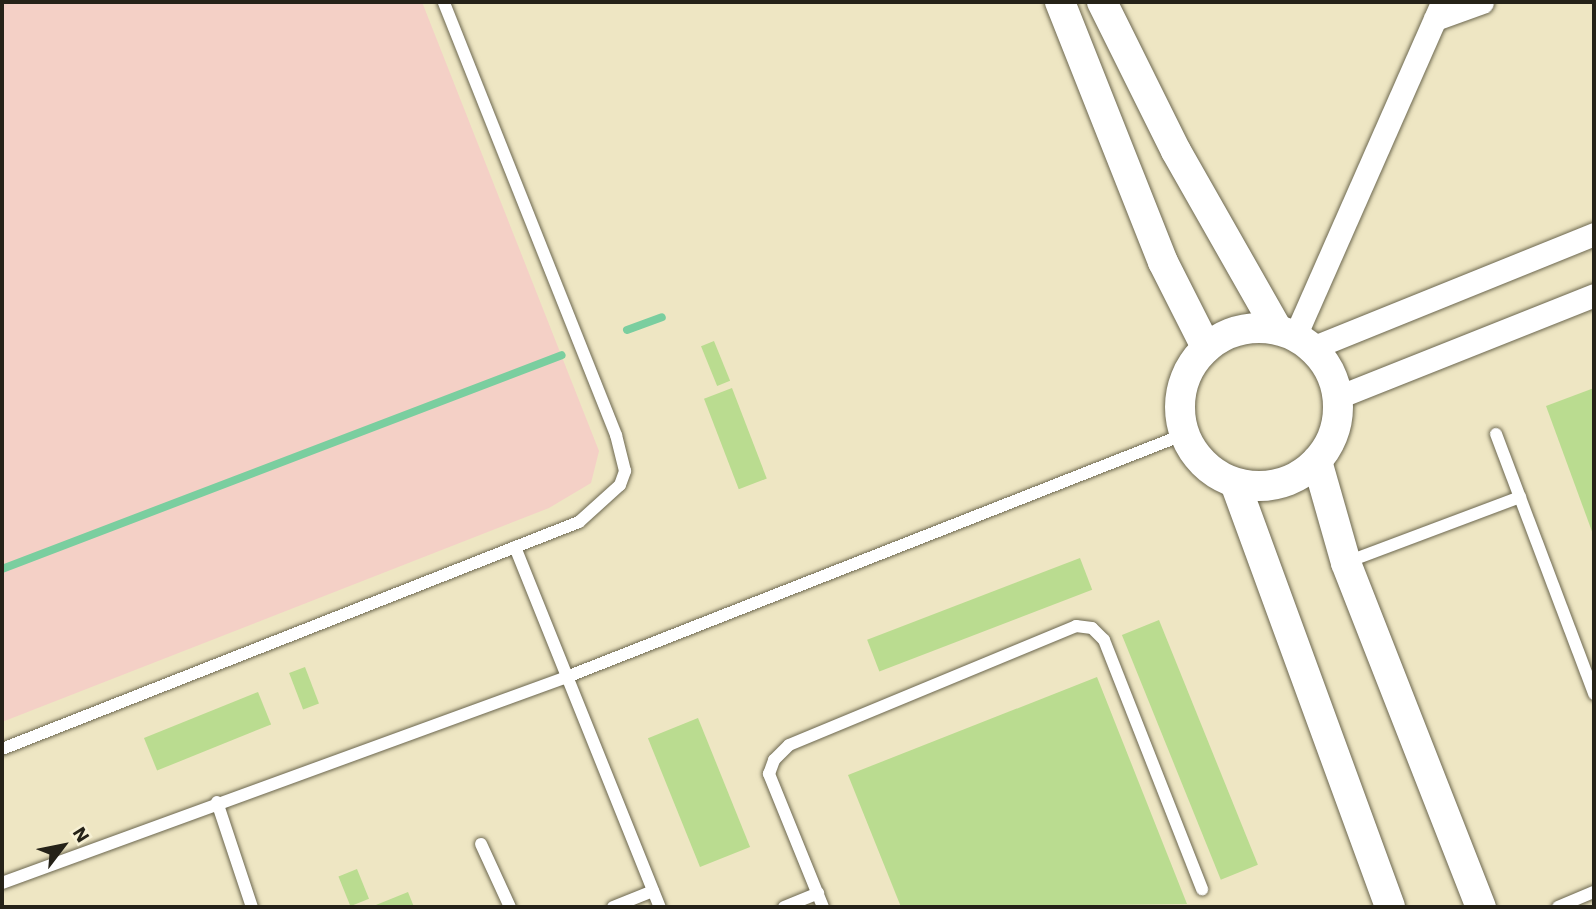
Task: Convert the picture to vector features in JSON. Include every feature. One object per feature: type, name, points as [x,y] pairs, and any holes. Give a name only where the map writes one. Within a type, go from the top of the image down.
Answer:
[{"type":"street","points":[[1060,2],[1163,262],[1206,347]]},
{"type":"street","points":[[1102,2],[1176,151],[1295,338],[1338,397],[1337,423],[1317,461],[1278,485],[1235,483],[1214,472],[1185,435],[1182,387],[1206,347],[1239,331],[1295,338],[1594,234]]},
{"type":"street","points":[[1295,338],[1438,10],[1482,2]]},
{"type":"street","points":[[1338,397],[1594,295]]},
{"type":"street","points":[[1317,461],[1346,562],[1481,907]]},
{"type":"street","points":[[1235,483],[1390,907]]},
{"type":"lane","points":[[2,749],[515,547],[596,511],[625,471],[444,2]]},
{"type":"lane","points":[[1496,434],[1594,694]]},
{"type":"lane","points":[[2,883],[217,802],[564,678],[1185,435]]},
{"type":"lane","points":[[1346,562],[1520,497]]},
{"type":"lane","points":[[515,547],[564,678],[660,907]]},
{"type":"lane","points":[[823,907],[769,774],[774,760],[789,746],[1076,626],[1093,628],[1104,640],[1202,889]]},
{"type":"lane","points":[[217,802],[252,907]]},
{"type":"lane","points":[[481,844],[510,907]]},
{"type":"lane","points":[[613,907],[653,891]]},
{"type":"lane","points":[[784,907],[818,892]]},
{"type":"lane","points":[[1558,907],[1594,892]]},
{"type":"shaded area","points":[[2,2],[1594,2],[1594,907],[2,907]]},
{"type":"shaded area","points":[[2,2],[422,2],[599,451],[591,483],[549,508],[2,722]]},
{"type":"building","points":[[714,341],[730,381],[717,386],[701,346]]},
{"type":"building","points":[[732,388],[767,479],[739,489],[704,399]]},
{"type":"building","points":[[1594,388],[1594,537],[1546,406]]},
{"type":"building","points":[[1080,558],[1092,590],[879,671],[867,640]]},
{"type":"building","points":[[1159,620],[1258,865],[1221,880],[1122,635]]},
{"type":"building","points":[[305,667],[319,703],[303,710],[289,673]]},
{"type":"building","points":[[1097,677],[1187,904],[901,907],[848,775]]},
{"type":"building","points":[[258,692],[271,724],[157,771],[144,738]]},
{"type":"building","points":[[698,718],[750,847],[700,867],[648,738]]},
{"type":"building","points":[[357,869],[369,899],[350,906],[338,876]]},
{"type":"building","points":[[408,892],[414,907],[371,907]]},
{"type":"waterway","points":[[627,330],[662,317]]},
{"type":"waterway","points":[[2,569],[562,355]]}]
